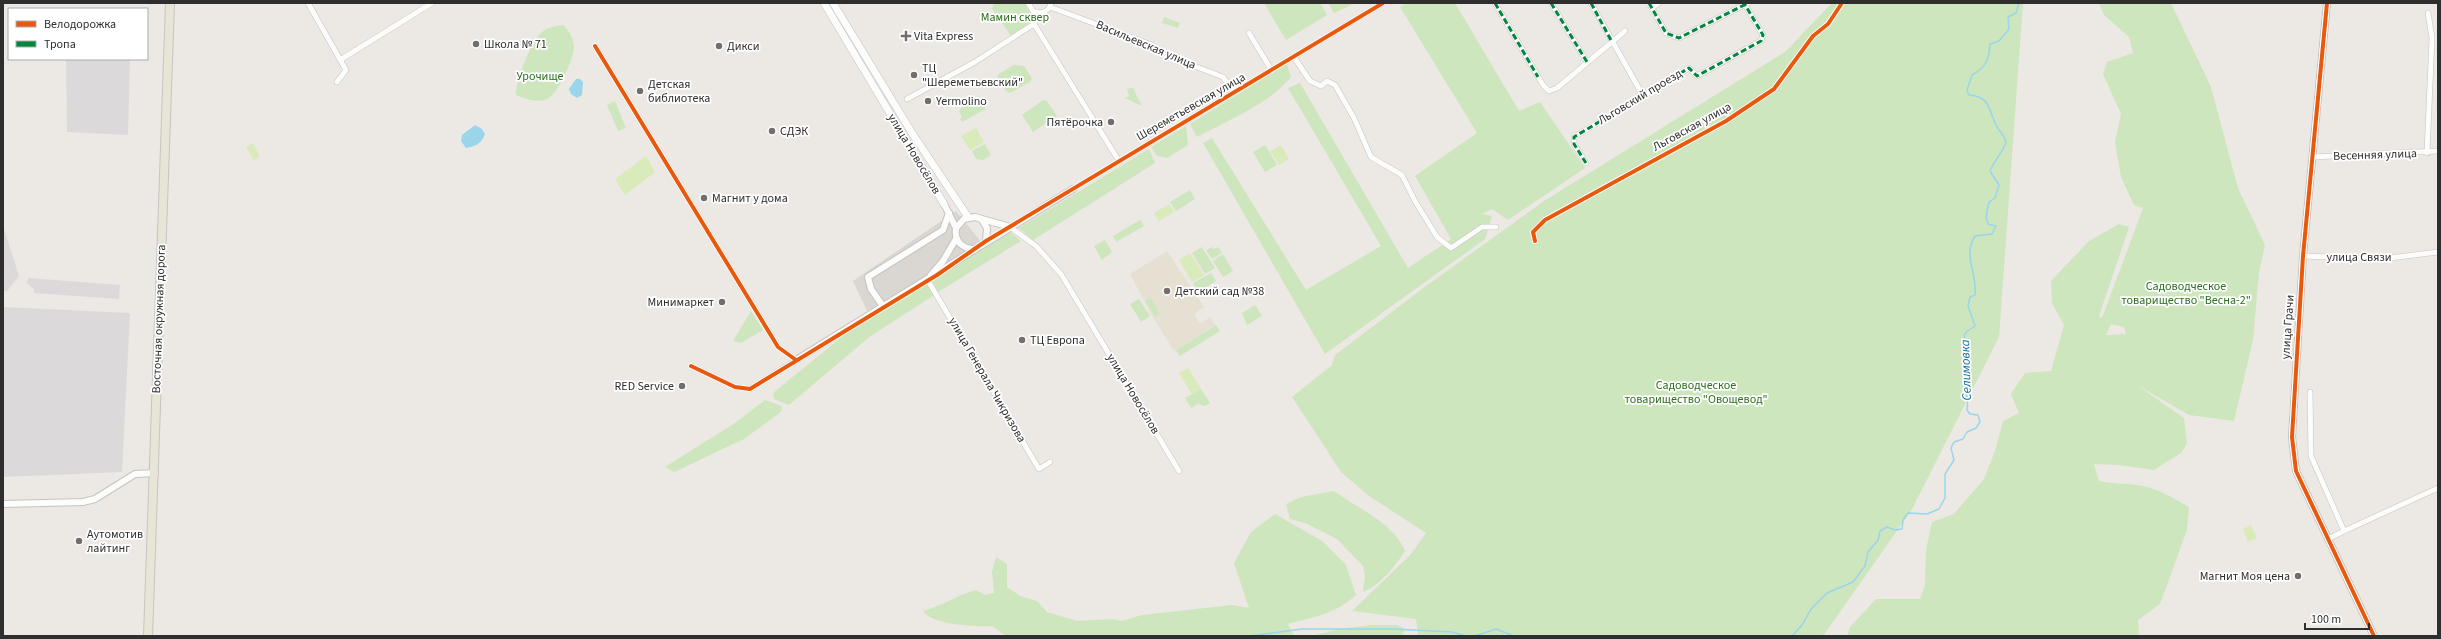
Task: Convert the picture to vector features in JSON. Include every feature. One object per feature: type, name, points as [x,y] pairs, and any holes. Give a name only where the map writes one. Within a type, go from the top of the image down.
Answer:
[{"type":"main road","name":"Восточная окружная дорога","points":[[148,636],[155,473],[170,3]]},
{"type":"main road","name":"улица Новосёлов","points":[[824,3],[944,204]]},
{"type":"main road","name":"улица Новосёлов","points":[[833,3],[912,133],[968,217]]},
{"type":"street","points":[[308,3],[346,70],[336,82]]},
{"type":"street","points":[[340,60],[432,3]]},
{"type":"street","points":[[1028,3],[1037,12],[1044,12],[1051,5]]},
{"type":"street","name":"Шереметьевская улица","points":[[986,241],[1234,92],[1272,71],[1383,3]]},
{"type":"street","points":[[1495,3],[1543,85],[1549,91],[1557,88],[1625,31]]},
{"type":"street","points":[[1551,3],[1587,62]]},
{"type":"street","points":[[1591,3],[1642,94]]},
{"type":"street","points":[[1649,3],[1666,33],[1679,38],[1745,4]]},
{"type":"street","points":[[1652,8],[1659,3]]},
{"type":"street","name":"Льговская улица","points":[[1535,242],[1533,232],[1545,220],[1726,121],[1774,89],[1813,36],[1828,24],[1842,3]]},
{"type":"street","name":"улица Грачи","points":[[2327,3],[2303,256],[2292,437],[2293,456],[2296,471],[2374,636]]},
{"type":"street","name":"Льговский проезд","points":[[1586,163],[1574,144],[1574,137],[1642,94],[1689,68],[1696,76],[1757,44],[1763,35],[1745,4]]},
{"type":"street","name":"Васильевская улица","points":[[1051,5],[1152,45],[1155,51],[1220,76],[1234,92]]},
{"type":"street","points":[[907,99],[975,62],[1034,24],[1037,12]]},
{"type":"street","points":[[2427,152],[2432,38],[2428,13]]},
{"type":"street","points":[[1034,24],[1119,161]]},
{"type":"street","points":[[1249,33],[1272,71]]},
{"type":"street","points":[[596,46],[778,347],[796,360]]},
{"type":"street","points":[[1294,57],[1310,81],[1321,86],[1327,81],[1335,85],[1354,118],[1371,157],[1402,174],[1415,201],[1437,237],[1451,248],[1482,227],[1496,228]]},
{"type":"street","name":"Весенняя улица","points":[[2312,157],[2438,151]]},
{"type":"street","name":"улица Новосёлов","points":[[944,204],[956,228]]},
{"type":"street","points":[[943,230],[949,213]]},
{"type":"street","points":[[927,279],[944,261],[956,239],[956,228],[959,222],[968,217],[975,217],[1010,227]]},
{"type":"street","points":[[691,366],[735,388],[750,389],[986,241],[987,228],[982,220]]},
{"type":"street","name":"улица Новосёлов","points":[[1010,227],[1036,246],[1061,274],[1179,471]]},
{"type":"street","points":[[883,306],[871,289],[868,277],[943,230],[956,228]]},
{"type":"street","points":[[956,239],[963,247],[973,249]]},
{"type":"street","name":"улица Связи","points":[[2303,256],[2382,259],[2438,252]]},
{"type":"street","name":"улица Генерала Чикризова","points":[[927,279],[1039,469],[1050,462]]},
{"type":"street","points":[[2310,392],[2311,456],[2344,531]]},
{"type":"street","points":[[3,504],[83,502],[95,499],[135,474],[155,473]]},
{"type":"street","points":[[2328,539],[2438,488]]},
{"type":"shaded area","points":[[66,60],[130,60],[128,135],[67,132]]},
{"type":"shaded area","points":[[956,211],[982,243],[867,311],[853,281]]},
{"type":"shaded area","points":[[3,226],[19,276],[7,291],[3,291]]},
{"type":"shaded area","name":"Детский сад №38","points":[[1167,251],[1204,307],[1194,314],[1200,324],[1210,317],[1215,325],[1174,351],[1154,319],[1130,274]]},
{"type":"shaded area","points":[[28,278],[120,285],[119,299],[34,293],[34,289],[27,283]]},
{"type":"shaded area","points":[[3,307],[130,313],[122,472],[3,477]]},
{"type":"green space","name":"Мамин сквер","points":[[994,3],[1025,3],[1031,15],[1031,22],[1011,36],[992,9]]},
{"type":"green space","points":[[1264,3],[1320,3],[1327,15],[1286,40]]},
{"type":"green space","points":[[1328,3],[1356,3],[1334,13]]},
{"type":"green space","points":[[1406,3],[1455,3],[1519,111],[1540,102],[1585,168],[1508,220],[1492,209],[1482,214],[1492,216],[1485,239],[1325,354],[1203,143],[1212,138],[1306,290],[1381,246],[1288,88],[1300,83],[1408,268],[1451,239],[1415,176],[1477,133],[1400,7]]},
{"type":"green space","name":"Садоводческое товарищество \"Овощевод\"","points":[[1832,3],[2023,3],[1999,337],[1911,511],[1823,636],[1418,636],[1416,619],[1352,611],[1411,554],[1426,533],[1369,496],[1341,472],[1292,397],[1332,365],[1335,355],[1426,286],[1544,201],[1785,52]]},
{"type":"green space","name":"Садоводческое товарищество \"Весна-2\"","points":[[2099,3],[2171,3],[2211,87],[2238,188],[2265,245],[2259,272],[2253,340],[2234,421],[2189,415],[2137,385],[2184,418],[2187,444],[2181,453],[2154,470],[2119,465],[2094,464],[2099,481],[2151,488],[2164,493],[2189,507],[2187,530],[2160,604],[2138,620],[2139,636],[1847,636],[1850,627],[1876,599],[1920,599],[1925,585],[1926,550],[1932,522],[1954,514],[1984,479],[1995,451],[2003,421],[2019,413],[2011,394],[2025,373],[2051,371],[2064,325],[2052,303],[2051,281],[2089,241],[2119,224],[2129,227],[2099,316],[2102,318],[2143,208],[2134,205],[2121,177],[2115,142],[2121,114],[2103,74],[2107,62],[2133,53],[2129,37],[2104,15]],"holes":[[[2111,324],[2124,327],[2126,334],[2106,335]]]},
{"type":"green space","points":[[1164,17],[1180,23],[1178,28],[1162,23]]},
{"type":"green space","name":"Урочище","points":[[563,25],[572,37],[574,51],[569,66],[553,95],[545,100],[537,101],[516,95],[516,89],[521,72],[536,39],[545,30]]},
{"type":"green space","points":[[1287,64],[1291,77],[1271,96],[1247,111],[1197,137],[1190,124]]},
{"type":"green space","points":[[1014,65],[1024,66],[1032,78],[1030,82],[1010,93],[1007,92],[997,77],[999,74]]},
{"type":"green space","points":[[1133,88],[1142,106],[1125,98],[1129,96],[1127,89]]},
{"type":"green space","points":[[979,97],[986,109],[962,122],[960,119],[962,117],[959,112],[961,108]]},
{"type":"green space","points":[[1043,100],[1047,101],[1057,116],[1033,132],[1022,115]]},
{"type":"green space","points":[[615,101],[626,128],[618,131],[607,105]]},
{"type":"green space","points":[[1186,126],[1188,145],[1167,158],[1157,156],[1151,147]]},
{"type":"green space","points":[[976,128],[984,142],[970,150],[961,136]]},
{"type":"green space","points":[[253,143],[260,157],[254,160],[246,147]]},
{"type":"green space","points":[[985,144],[991,155],[983,160],[976,159],[972,151]]},
{"type":"green space","points":[[1265,145],[1277,165],[1265,172],[1253,152]]},
{"type":"green space","points":[[1281,145],[1289,159],[1279,165],[1270,151]]},
{"type":"green space","points":[[1149,149],[1155,163],[1033,240],[1019,228]]},
{"type":"green space","points":[[646,156],[655,172],[625,195],[615,179]]},
{"type":"green space","points":[[1190,190],[1195,199],[1176,211],[1170,202]]},
{"type":"green space","points":[[1169,204],[1174,212],[1159,221],[1154,213]]},
{"type":"green space","points":[[1140,220],[1144,226],[1116,242],[1113,236]]},
{"type":"green space","points":[[1010,232],[1021,241],[938,292],[930,279]]},
{"type":"green space","points":[[1105,240],[1112,252],[1102,260],[1094,246]]},
{"type":"green space","points":[[1202,247],[1215,268],[1205,274],[1192,253]]},
{"type":"green space","points":[[1212,247],[1214,249],[1218,247],[1222,253],[1212,259],[1206,250]]},
{"type":"green space","points":[[1190,253],[1204,275],[1192,282],[1179,260]]},
{"type":"green space","points":[[1223,254],[1233,271],[1223,277],[1213,261]]},
{"type":"green space","points":[[1211,273],[1216,281],[1198,292],[1193,283]]},
{"type":"green space","points":[[926,282],[934,295],[868,338],[789,405],[774,399],[773,393],[848,332]]},
{"type":"green space","points":[[1151,298],[1160,314],[1155,317],[1145,301]]},
{"type":"green space","points":[[1139,299],[1150,316],[1141,322],[1130,304]]},
{"type":"green space","points":[[1255,305],[1262,316],[1247,325],[1242,313]]},
{"type":"green space","points":[[751,311],[763,330],[741,343],[733,341]]},
{"type":"green space","points":[[1216,325],[1220,331],[1180,356],[1176,350]]},
{"type":"green space","points":[[1188,368],[1201,389],[1192,394],[1179,373]]},
{"type":"green space","points":[[1201,389],[1210,403],[1205,406],[1198,404],[1191,408],[1185,398]]},
{"type":"green space","points":[[765,400],[782,406],[781,412],[744,439],[674,472],[665,467],[735,423]]},
{"type":"green space","points":[[1334,491],[1384,524],[1400,541],[1405,551],[1392,569],[1376,585],[1363,592],[1365,575],[1363,566],[1337,539],[1305,523],[1290,519],[1286,504],[1301,497]]},
{"type":"green space","points":[[1275,514],[1322,541],[1346,565],[1356,595],[1332,611],[1288,624],[1294,636],[1006,636],[992,626],[976,626],[945,622],[928,616],[923,611],[976,590],[985,595],[994,593],[992,572],[996,557],[1007,564],[1007,587],[1020,596],[1037,601],[1047,612],[1077,621],[1112,619],[1122,621],[1142,615],[1232,605],[1249,608],[1234,563],[1251,532]]},
{"type":"green space","points":[[2251,525],[2257,538],[2248,542],[2243,529]]},
{"type":"green space","points":[[1371,625],[1397,625],[1405,629],[1402,636],[1311,636],[1339,629]]},
{"type":"water","points":[[576,79],[580,79],[583,82],[582,95],[577,98],[571,94],[569,89]]},
{"type":"water","points":[[475,125],[482,129],[485,134],[478,144],[466,148],[461,141],[462,135]]},
{"type":"waterway","name":"Селимовка","points":[[1792,636],[1802,625],[1811,609],[1827,593],[1853,582],[1865,566],[1868,552],[1878,540],[1880,531],[1887,527],[1895,530],[1902,529],[1903,520],[1908,513],[1927,514],[1939,509],[1945,498],[1945,474],[1954,460],[1951,448],[1954,442],[1963,439],[1967,432],[1976,428],[1980,422],[1978,415],[1970,414],[1967,410],[1968,400],[1965,386],[1967,348],[1964,336],[1966,332],[1975,326],[1968,306],[1970,297],[1975,295],[1970,251],[1971,243],[1975,236],[1992,234],[1996,226],[1988,224],[1986,217],[1989,202],[1995,198],[1999,185],[1990,171],[2003,150],[2006,142],[1996,125],[1988,105],[1981,98],[1969,95],[1967,90],[1972,75],[1981,69],[1988,59],[1990,44],[1999,41],[2009,29],[2008,17],[2016,13],[2019,3]]},
{"type":"waterway","points":[[1250,636],[1302,629],[1394,629],[1452,632],[1466,636]]},
{"type":"waterway","points":[[1475,636],[1496,629],[1514,636]]},
{"type":"marked path","points":[[1495,3],[1538,77]]},
{"type":"marked path","points":[[1551,3],[1587,62]]},
{"type":"marked path","points":[[1591,3],[1612,42]]},
{"type":"marked path","points":[[1649,3],[1666,33],[1679,38],[1748,3]]},
{"type":"marked path","points":[[1586,163],[1574,144],[1574,137],[1689,68],[1697,76],[1761,41],[1763,35],[1744,3]]},
{"type":"cycle path","points":[[691,366],[735,387],[750,389],[937,275],[986,241],[1383,3]]},
{"type":"cycle path","points":[[1535,241],[1533,232],[1545,220],[1726,121],[1774,89],[1813,36],[1828,24],[1842,3]]},
{"type":"cycle path","points":[[2327,3],[2303,256],[2292,437],[2296,471],[2374,636]]},
{"type":"cycle path","points":[[595,46],[778,347],[796,360]]},
{"type":"place","name":"Vita Express","points":[[906,36]]},
{"type":"place","name":"Школа № 71","points":[[476,44]]},
{"type":"place","name":"Дикси","points":[[719,46]]},
{"type":"place","name":"ТЦ \"Шереметьевский\"","points":[[914,75]]},
{"type":"place","name":"Детская библиотека","points":[[640,91]]},
{"type":"place","name":"Yermolino","points":[[928,101]]},
{"type":"place","name":"Пятёрочка","points":[[1111,122]]},
{"type":"place","name":"СДЭК","points":[[772,131]]},
{"type":"place","name":"Магнит у дома","points":[[704,198]]},
{"type":"place","name":"Детский сад №38","points":[[1167,291]]},
{"type":"place","name":"Минимаркет","points":[[722,302]]},
{"type":"place","name":"ТЦ Европа","points":[[1022,340]]},
{"type":"place","name":"RED Service","points":[[682,386]]},
{"type":"place","name":"Аутомотив лайтинг","points":[[79,541]]},
{"type":"place","name":"Магнит Моя цена","points":[[2298,576]]}]
